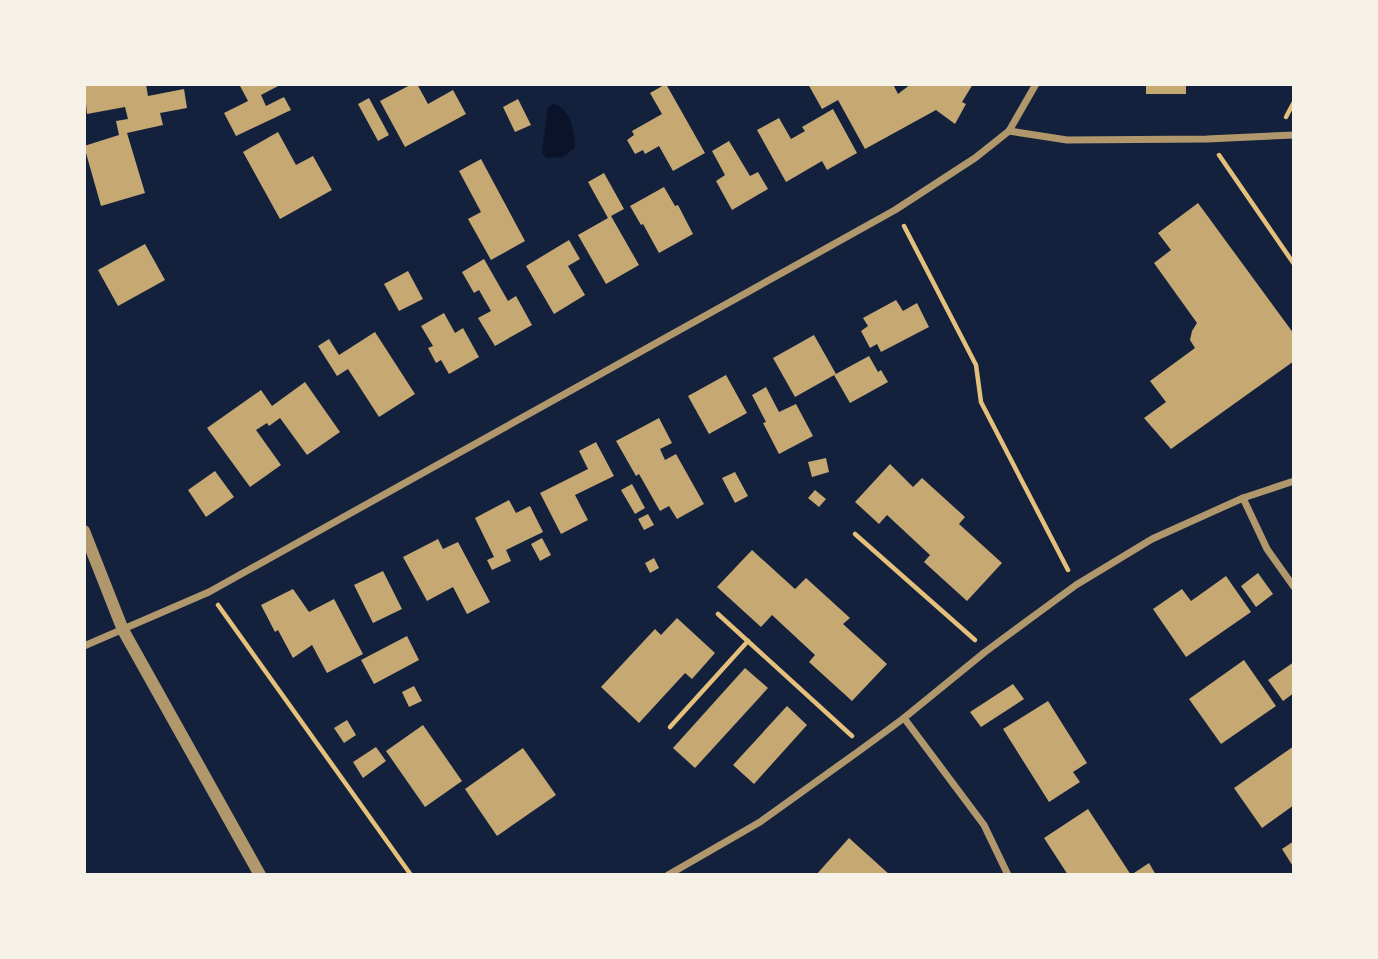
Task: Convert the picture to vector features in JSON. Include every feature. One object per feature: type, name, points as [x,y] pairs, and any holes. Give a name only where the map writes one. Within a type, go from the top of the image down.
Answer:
[{"type":"street","points":[[84,646],[209,593],[895,210],[975,158],[1010,131],[1036,84]]},
{"type":"street","points":[[1010,131],[1067,140],[1208,139],[1294,135]]},
{"type":"street","points":[[668,875],[760,822],[904,718],[985,652],[1076,585],[1152,539],[1243,498],[1294,481]]},
{"type":"street","points":[[1243,498],[1268,549],[1294,587]]},
{"type":"street","points":[[84,531],[123,630],[260,875]]},
{"type":"street","points":[[904,718],[984,824],[1008,875]]},
{"type":"path","points":[[1208,139],[1294,264]]},
{"type":"path","points":[[895,210],[976,365],[981,402],[1076,585]]},
{"type":"path","points":[[855,534],[965,631],[985,652]]},
{"type":"path","points":[[209,593],[411,875]]},
{"type":"path","points":[[718,614],[850,733],[859,751]]},
{"type":"path","points":[[670,727],[748,640]]},
{"type":"water","points":[[553,104],[568,115],[573,128],[575,148],[563,157],[546,158],[542,152],[548,107]]},
{"type":"building","points":[[84,84],[146,84],[148,96],[184,89],[187,108],[160,113],[163,125],[127,133],[145,193],[101,206],[84,146],[119,135],[116,121],[128,119],[125,107],[87,114]]},
{"type":"building","points":[[239,84],[282,84],[261,95],[266,106],[284,97],[291,110],[236,136],[224,113],[248,101]]},
{"type":"building","points":[[417,84],[428,104],[453,90],[466,114],[405,147],[380,101]]},
{"type":"building","points":[[666,84],[705,153],[673,171],[659,146],[645,154],[643,150],[635,154],[627,140],[634,135],[632,131],[662,114],[650,93]]},
{"type":"building","points":[[808,84],[893,84],[898,94],[911,84],[973,84],[962,102],[966,104],[955,124],[936,110],[865,149],[838,100],[822,109]]},
{"type":"building","points":[[1146,84],[1186,84],[1186,94],[1146,94]]},
{"type":"building","points":[[369,98],[389,135],[378,141],[358,104]]},
{"type":"building","points":[[518,99],[531,125],[515,132],[503,107]]},
{"type":"building","points":[[833,109],[857,153],[827,170],[822,161],[786,182],[757,130],[779,118],[791,139],[805,131],[802,127]]},
{"type":"building","points":[[278,132],[296,165],[313,156],[332,190],[280,219],[243,152]]},
{"type":"building","points":[[729,141],[750,176],[758,172],[768,189],[732,210],[716,181],[725,175],[712,151]]},
{"type":"building","points":[[481,159],[525,241],[491,260],[468,219],[481,212],[459,171]]},
{"type":"building","points":[[604,173],[624,209],[611,216],[639,265],[606,284],[578,235],[608,218],[588,182]]},
{"type":"building","points":[[664,187],[675,206],[678,205],[693,234],[659,253],[630,206]]},
{"type":"building","points":[[1198,203],[1294,334],[1294,361],[1171,449],[1144,418],[1166,402],[1150,381],[1195,348],[1190,340],[1197,323],[1154,263],[1171,250],[1158,233]]},
{"type":"building","points":[[569,240],[580,259],[568,266],[585,295],[554,314],[526,266]]},
{"type":"building","points":[[145,244],[165,280],[118,306],[98,270]]},
{"type":"building","points":[[484,259],[508,301],[516,296],[532,325],[495,346],[478,318],[491,311],[479,290],[474,293],[462,272]]},
{"type":"building","points":[[408,271],[423,299],[399,311],[384,284]]},
{"type":"building","points":[[896,300],[903,311],[917,303],[929,327],[881,352],[877,344],[870,348],[861,331],[868,326],[863,318]]},
{"type":"building","points":[[444,313],[455,333],[463,328],[479,357],[449,374],[441,360],[436,363],[428,348],[433,346],[421,326]]},
{"type":"building","points":[[375,332],[415,394],[379,417],[348,369],[337,376],[318,346],[329,339],[339,355]]},
{"type":"building","points":[[814,335],[836,374],[795,397],[773,358]]},
{"type":"building","points":[[869,356],[878,372],[881,370],[888,382],[850,403],[834,375]]},
{"type":"building","points":[[726,375],[747,413],[709,434],[688,396]]},
{"type":"building","points":[[305,382],[340,432],[307,455],[280,418],[269,426],[267,423],[256,430],[281,465],[250,487],[207,428],[261,390],[272,406]]},
{"type":"building","points":[[766,387],[779,412],[796,404],[813,436],[779,454],[752,395]]},
{"type":"building","points":[[659,418],[672,443],[660,449],[665,460],[676,454],[704,504],[677,519],[669,506],[660,511],[616,441]]},
{"type":"building","points":[[596,442],[614,476],[575,495],[588,520],[561,534],[540,493],[588,469],[579,451]]},
{"type":"building","points":[[826,458],[829,472],[812,477],[808,462]]},
{"type":"building","points":[[890,464],[913,487],[922,478],[965,517],[959,524],[1002,563],[967,601],[924,562],[930,555],[887,515],[879,524],[855,502]]},
{"type":"building","points":[[215,471],[234,497],[206,517],[188,490]]},
{"type":"building","points":[[735,472],[748,496],[735,503],[722,478]]},
{"type":"building","points":[[632,484],[645,508],[635,514],[621,490]]},
{"type":"building","points":[[815,490],[826,499],[819,507],[808,498]]},
{"type":"building","points":[[509,500],[516,513],[530,506],[543,532],[506,550],[511,561],[492,570],[487,560],[494,557],[475,518]]},
{"type":"building","points":[[648,514],[654,525],[644,530],[638,519]]},
{"type":"building","points":[[542,538],[551,555],[540,561],[531,544]]},
{"type":"building","points":[[438,539],[443,549],[458,542],[490,602],[467,614],[453,587],[427,601],[403,557]]},
{"type":"building","points":[[752,550],[795,589],[806,578],[850,618],[843,624],[887,664],[852,701],[809,662],[815,655],[772,615],[761,627],[717,587]]},
{"type":"building","points":[[654,558],[659,568],[650,573],[645,563]]},
{"type":"building","points":[[383,571],[402,609],[373,623],[354,585]]},
{"type":"building","points":[[1258,573],[1273,594],[1256,607],[1241,586]]},
{"type":"building","points":[[1226,576],[1251,612],[1186,657],[1153,609],[1182,589],[1191,601]]},
{"type":"building","points":[[293,589],[309,612],[334,599],[363,654],[327,673],[312,645],[293,658],[261,605]]},
{"type":"building","points":[[677,618],[715,653],[692,679],[685,673],[639,723],[601,687],[655,629],[661,635]]},
{"type":"building","points":[[407,636],[419,660],[374,684],[361,660]]},
{"type":"building","points":[[1244,660],[1276,706],[1221,744],[1189,699]]},
{"type":"building","points":[[1294,662],[1294,693],[1283,701],[1268,680]]},
{"type":"building","points":[[745,668],[768,688],[695,768],[673,748]]},
{"type":"building","points":[[1013,684],[1024,699],[981,727],[970,712]]},
{"type":"building","points":[[414,686],[422,701],[409,707],[402,692]]},
{"type":"building","points":[[1048,701],[1087,763],[1073,772],[1080,782],[1049,802],[1003,729]]},
{"type":"building","points":[[787,706],[807,725],[754,784],[733,765]]},
{"type":"building","points":[[347,720],[356,735],[344,743],[334,728]]},
{"type":"building","points":[[423,725],[462,781],[425,807],[386,751]]},
{"type":"building","points":[[1294,746],[1294,805],[1262,828],[1234,788]]},
{"type":"building","points":[[376,747],[386,761],[363,778],[353,762]]},
{"type":"building","points":[[523,748],[556,795],[497,836],[465,789]]},
{"type":"building","points":[[1088,809],[1131,875],[1068,875],[1044,838]]},
{"type":"building","points":[[849,838],[890,875],[816,875]]},
{"type":"building","points":[[1294,841],[1294,868],[1282,849]]},
{"type":"building","points":[[1149,863],[1156,875],[1131,875]]}]
